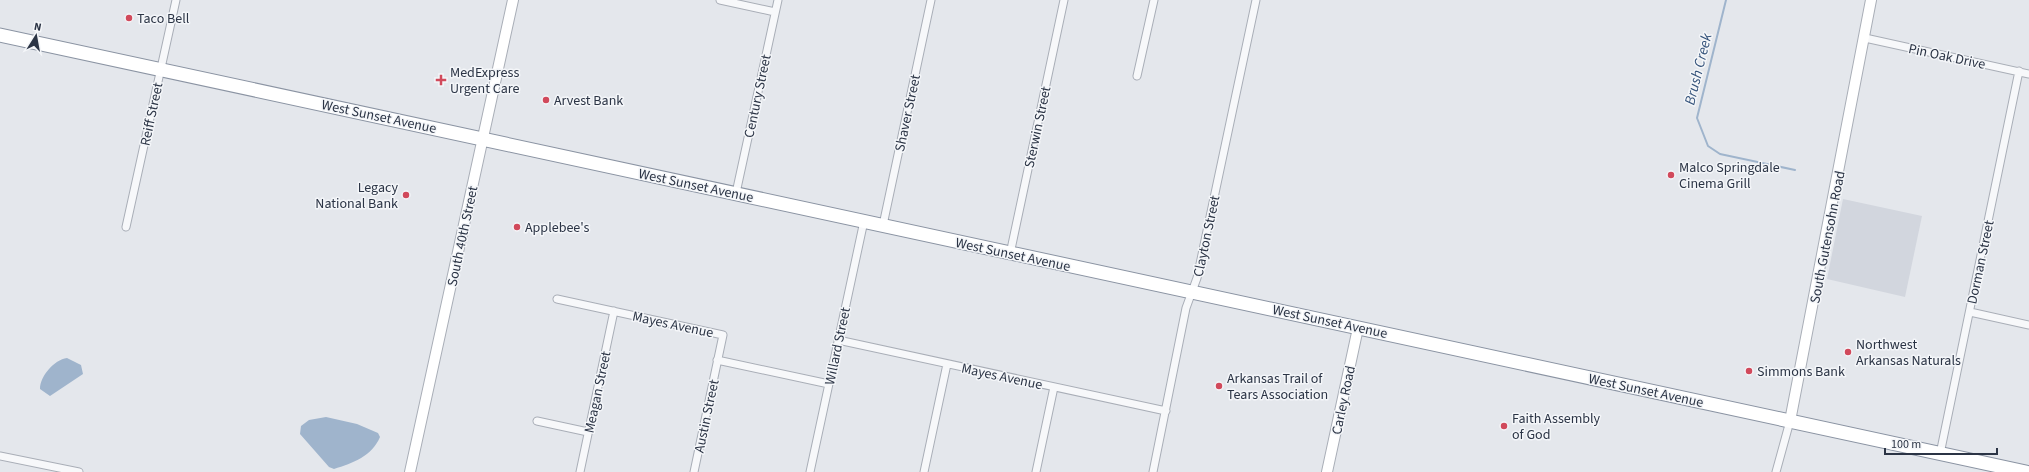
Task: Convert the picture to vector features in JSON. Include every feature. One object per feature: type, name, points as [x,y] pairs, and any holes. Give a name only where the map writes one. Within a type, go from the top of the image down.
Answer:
[{"type":"highway","name":"West Sunset Avenue","points":[[0,35],[2026,472]]},
{"type":"street","name":"Reiff Street","points":[[126,227],[176,0]]},
{"type":"street","name":"South 40th Street","points":[[410,472],[513,0]]},
{"type":"street","points":[[720,0],[775,12]]},
{"type":"street","name":"Century Street","points":[[736,193],[778,0]]},
{"type":"street","name":"Shaver Street","points":[[884,225],[931,0]]},
{"type":"street","name":"Sterwin Street","points":[[1010,254],[1064,0]]},
{"type":"street","points":[[1138,76],[1154,0]]},
{"type":"street","name":"Clayton Street","points":[[1153,472],[1176,353],[1186,308],[1199,270],[1256,0]]},
{"type":"street","name":"South Gutensohn Road","points":[[1776,472],[1790,421],[1871,0]]},
{"type":"street","name":"Pin Oak Drive","points":[[1864,38],[2029,74]]},
{"type":"street","name":"Dorman Street","points":[[1940,454],[2019,71]]},
{"type":"street","name":"Willard Street","points":[[810,472],[864,221]]},
{"type":"street","name":"Mayes Avenue","points":[[557,299],[723,335],[717,360],[829,384]]},
{"type":"street","name":"Meagan Street","points":[[580,472],[614,311]]},
{"type":"street","points":[[1970,312],[2029,325]]},
{"type":"street","name":"Carley Road","points":[[1327,472],[1358,328]]},
{"type":"street","name":"Mayes Avenue","points":[[838,340],[1166,411]]},
{"type":"street","name":"Austin Street","points":[[694,472],[717,360]]},
{"type":"street","points":[[924,472],[947,364]]},
{"type":"street","points":[[1036,472],[1054,387]]},
{"type":"street","points":[[536,421],[588,432]]},
{"type":"street","points":[[0,456],[50,469],[79,472]]},
{"type":"shaded area","points":[[1843,199],[1922,216],[1905,297],[1827,279]]},
{"type":"water","points":[[67,358],[81,365],[83,374],[50,396],[40,389],[42,379],[53,365],[62,359]]},
{"type":"water","points":[[326,417],[357,424],[378,433],[380,437],[377,444],[367,454],[355,461],[334,469],[329,467],[300,434],[301,426],[309,420]]},
{"type":"waterway","name":"Brush Creek","points":[[1726,0],[1697,118],[1708,146],[1720,154],[1795,170]]},
{"type":"place","name":"Taco Bell","points":[[129,18]]},
{"type":"place","name":"MedExpress Urgent Care","points":[[441,80]]},
{"type":"place","name":"Arvest Bank","points":[[546,100]]},
{"type":"place","name":"Malco Springdale Cinema Grill","points":[[1671,175]]},
{"type":"place","name":"Legacy National Bank","points":[[406,195]]},
{"type":"place","name":"Applebee's","points":[[517,227]]},
{"type":"place","name":"Northwest Arkansas Naturals","points":[[1848,352]]},
{"type":"place","name":"Simmons Bank","points":[[1749,371]]},
{"type":"place","name":"Arkansas Trail of Tears Association","points":[[1219,386]]},
{"type":"place","name":"Faith Assembly of God","points":[[1504,426]]}]
